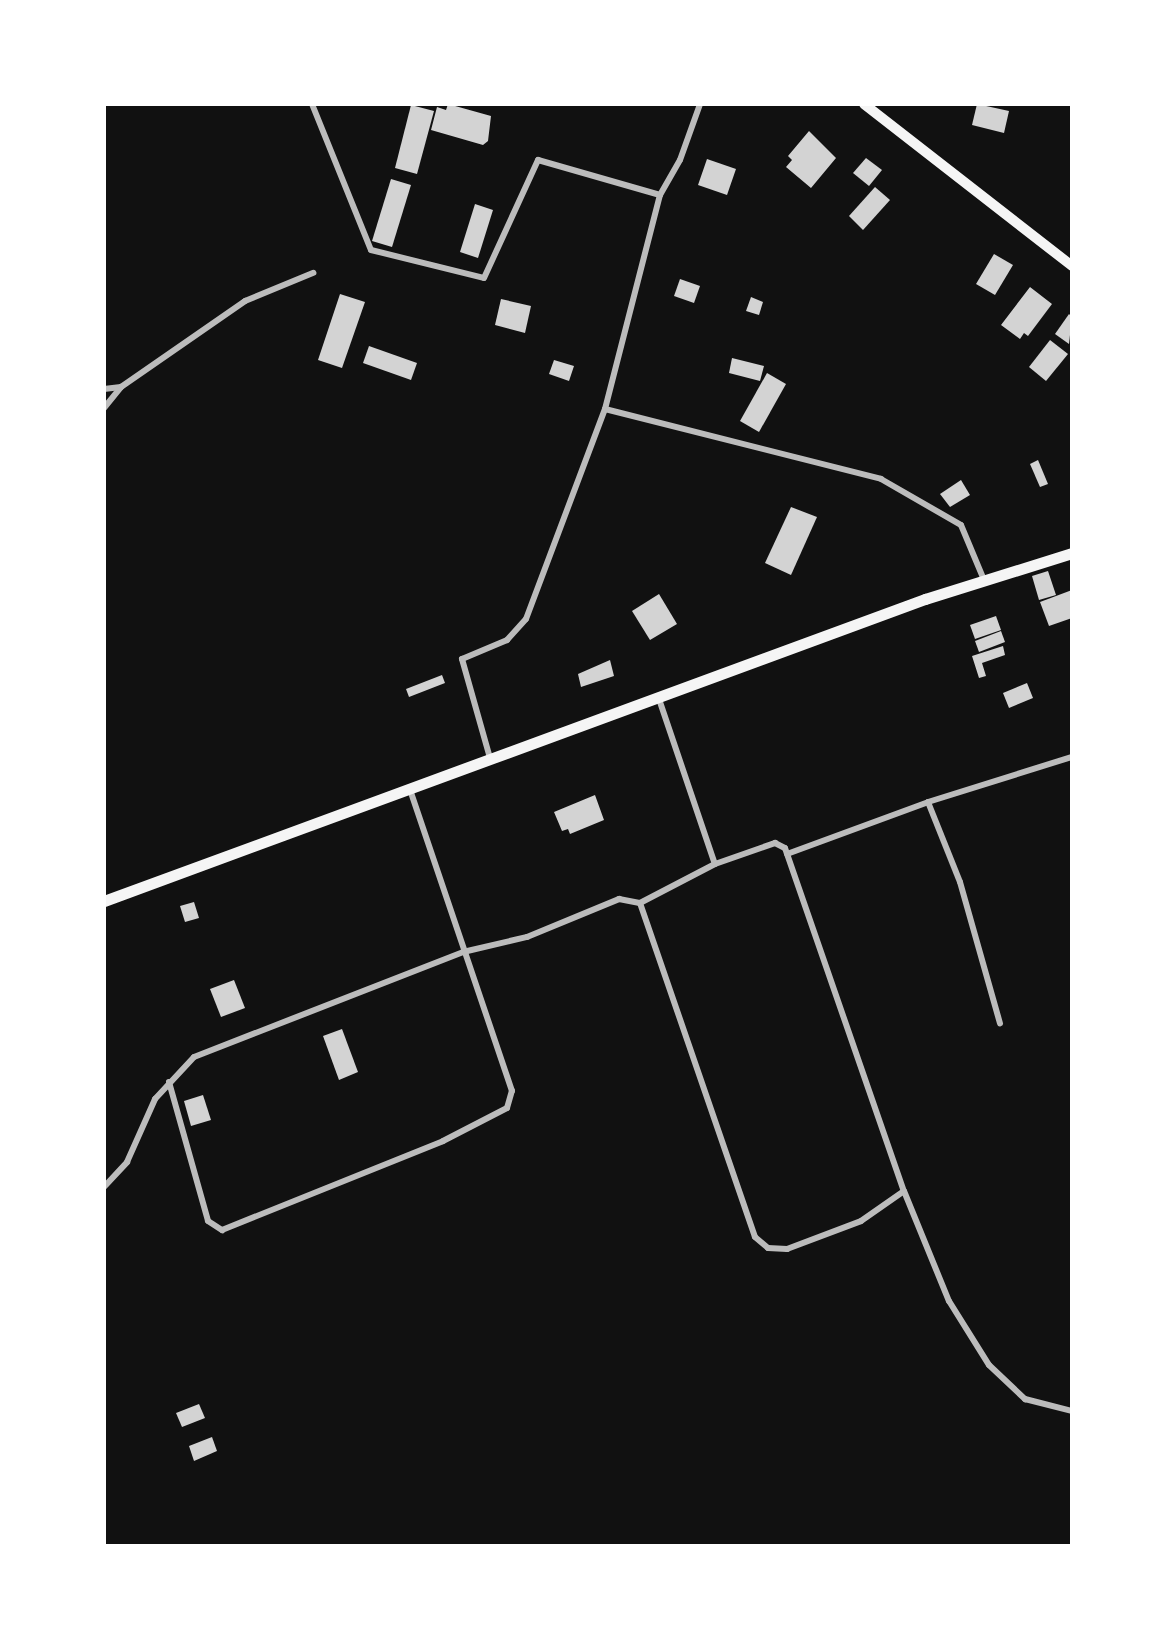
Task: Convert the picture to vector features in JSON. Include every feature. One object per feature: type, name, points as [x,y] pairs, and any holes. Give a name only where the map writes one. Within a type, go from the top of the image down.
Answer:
[{"type":"highway","points":[[104,901],[984,580],[1072,553]]},
{"type":"main road","points":[[864,104],[1072,266]]},
{"type":"street","points":[[312,104],[371,250],[484,278],[538,160],[660,195]]},
{"type":"street","points":[[490,758],[462,659],[507,640],[526,619],[605,409],[660,195],[680,160],[700,104]]},
{"type":"street","points":[[104,408],[121,387],[245,301],[313,273]]},
{"type":"street","points":[[104,389],[121,387]]},
{"type":"street","points":[[605,409],[881,479],[961,525],[984,580]]},
{"type":"street","points":[[659,699],[715,864]]},
{"type":"street","points":[[787,854],[928,802],[1072,757]]},
{"type":"street","points":[[169,1082],[213,1228],[222,1230],[443,1141],[507,1108],[511,1100],[410,790]]},
{"type":"street","points":[[928,802],[960,882],[1000,1023]]},
{"type":"street","points":[[104,1187],[127,1162],[145,1114],[169,1082],[194,1057],[463,952],[527,937],[619,899],[640,903],[715,864],[775,843],[787,854],[904,1191],[949,1301],[989,1365],[1025,1399],[1072,1411]]},
{"type":"street","points":[[640,903],[755,1237],[768,1248],[787,1249],[861,1221],[904,1191]]},
{"type":"building","points":[[448,104],[491,116],[488,141],[483,145],[431,130],[437,107],[446,110]]},
{"type":"building","points":[[977,104],[1009,111],[1004,133],[972,125]]},
{"type":"building","points":[[411,105],[434,111],[417,174],[395,168]]},
{"type":"building","points":[[809,131],[836,158],[811,188],[786,167],[792,160],[788,156]]},
{"type":"building","points":[[866,158],[882,170],[869,186],[853,173]]},
{"type":"building","points":[[707,159],[736,169],[727,195],[698,185]]},
{"type":"building","points":[[391,179],[411,185],[392,247],[372,241]]},
{"type":"building","points":[[875,187],[890,200],[863,230],[849,216]]},
{"type":"building","points":[[475,204],[493,210],[478,258],[460,252]]},
{"type":"building","points":[[994,254],[1013,265],[995,295],[976,284]]},
{"type":"building","points":[[680,279],[700,286],[694,303],[674,296]]},
{"type":"building","points":[[1030,287],[1052,304],[1028,336],[1024,333],[1020,339],[1001,325]]},
{"type":"building","points":[[340,294],[365,302],[342,368],[318,360]]},
{"type":"building","points":[[751,297],[763,302],[759,315],[746,311]]},
{"type":"building","points":[[501,299],[531,306],[525,333],[495,325]]},
{"type":"building","points":[[1069,314],[1072,317],[1069,344],[1055,334]]},
{"type":"building","points":[[1050,340],[1068,354],[1046,381],[1029,367]]},
{"type":"building","points":[[369,346],[417,363],[411,380],[363,363]]},
{"type":"building","points":[[732,358],[764,366],[760,381],[729,373]]},
{"type":"building","points":[[554,360],[574,366],[569,381],[549,374]]},
{"type":"building","points":[[767,373],[786,384],[759,432],[740,421]]},
{"type":"building","points":[[1038,460],[1048,484],[1040,487],[1030,464]]},
{"type":"building","points":[[961,480],[970,495],[950,507],[940,494]]},
{"type":"building","points":[[791,507],[817,517],[791,575],[765,563]]},
{"type":"building","points":[[1048,571],[1056,595],[1039,600],[1032,576]]},
{"type":"building","points":[[1072,590],[1072,618],[1049,626],[1040,602]]},
{"type":"building","points":[[659,594],[677,624],[650,640],[632,611]]},
{"type":"building","points":[[996,616],[1001,630],[975,639],[970,625]]},
{"type":"building","points":[[1001,631],[1005,642],[979,652],[975,641]]},
{"type":"building","points":[[1003,646],[1005,655],[982,663],[986,676],[979,678],[972,656]]},
{"type":"building","points":[[610,660],[614,676],[581,687],[578,674]]},
{"type":"building","points":[[442,675],[445,683],[409,697],[406,689]]},
{"type":"building","points":[[1027,683],[1033,698],[1009,708],[1003,693]]},
{"type":"building","points":[[595,795],[604,820],[570,834],[568,829],[562,831],[554,812]]},
{"type":"building","points":[[194,902],[199,918],[185,922],[180,906]]},
{"type":"building","points":[[234,980],[245,1008],[221,1017],[210,989]]},
{"type":"building","points":[[342,1029],[358,1072],[339,1080],[323,1036]]},
{"type":"building","points":[[203,1095],[211,1120],[191,1126],[184,1101]]},
{"type":"building","points":[[199,1404],[205,1418],[182,1427],[176,1413]]},
{"type":"building","points":[[212,1437],[217,1451],[194,1461],[189,1446]]}]
